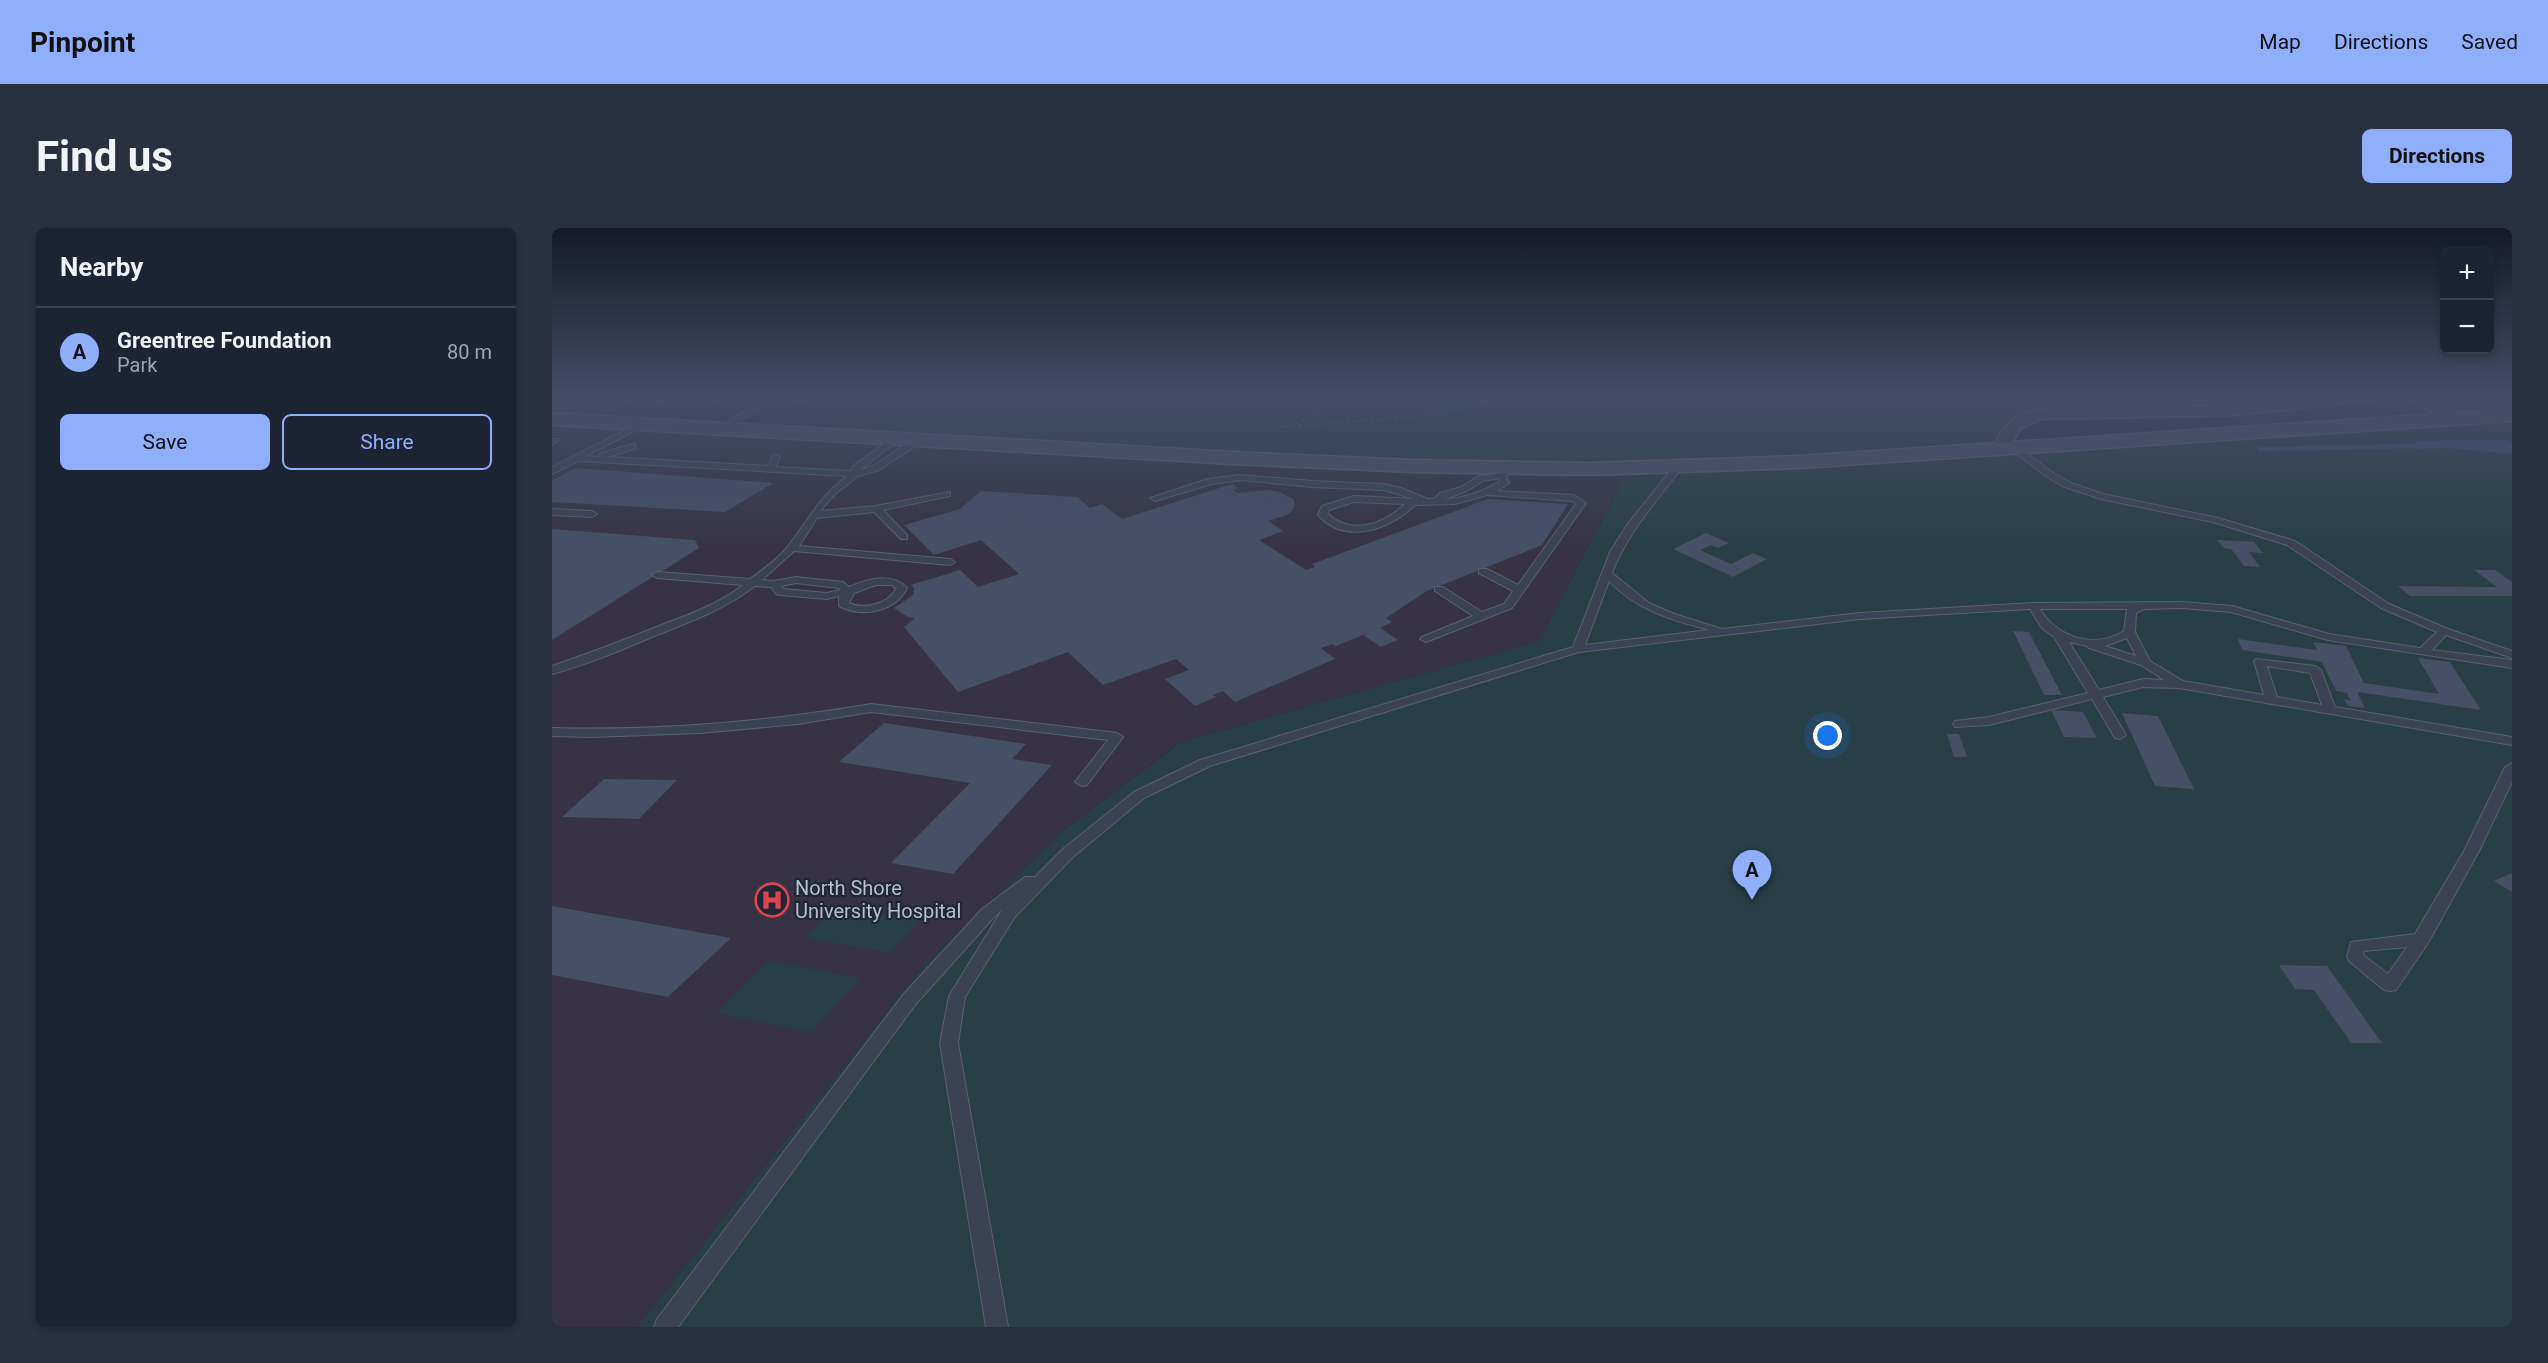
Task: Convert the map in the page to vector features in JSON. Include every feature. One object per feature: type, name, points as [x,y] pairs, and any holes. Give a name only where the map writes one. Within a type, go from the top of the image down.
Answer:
[{"type":"main road","points":[[1039,447],[1506,472],[1677,467],[2019,447]]},
{"type":"lane","points":[[552,471],[596,447]]},
{"type":"lane","points":[[592,459],[631,447]]},
{"type":"lane","points":[[552,670],[611,650],[697,615],[755,583],[792,548],[813,515],[831,493],[855,474],[856,468],[885,447]]},
{"type":"lane","points":[[576,458],[855,474],[876,468],[907,447]]},
{"type":"lane","points":[[2008,448],[2068,485],[2101,496],[2215,520],[2291,543],[2385,606],[2444,631],[2512,655]]},
{"type":"lane","points":[[771,470],[776,457]]},
{"type":"lane","points":[[1578,649],[1607,573],[1630,526],[1677,467]]},
{"type":"lane","points":[[1412,503],[1405,511],[1385,523],[1368,529],[1350,530],[1335,526],[1323,515],[1325,508],[1351,499],[1393,498],[1412,503],[1452,503],[1488,493],[1504,483],[1506,472],[1480,479],[1464,489],[1443,495],[1432,502]]},
{"type":"lane","points":[[1155,498],[1227,478],[1251,478],[1314,484],[1378,485],[1408,491],[1432,502]]},
{"type":"lane","points":[[1426,639],[1508,606],[1581,503],[1574,498],[1488,493]]},
{"type":"lane","points":[[813,515],[876,509],[947,494]]},
{"type":"lane","points":[[876,509],[904,537]]},
{"type":"lane","points":[[552,512],[592,514]]},
{"type":"lane","points":[[792,548],[950,562]]},
{"type":"lane","points":[[1483,571],[1519,590]]},
{"type":"lane","points":[[1607,573],[1626,594],[1659,613],[1727,632]]},
{"type":"lane","points":[[657,575],[774,584],[780,592],[827,596],[866,584],[886,581],[894,582],[902,588],[901,593],[889,602],[861,609],[843,604],[847,591]]},
{"type":"lane","points":[[1439,589],[1482,617]]},
{"type":"lane","points":[[2145,604],[2131,611],[2129,632],[2145,663]]},
{"type":"lane","points":[[665,1327],[909,1000],[988,913],[1068,853],[1139,795],[1205,763],[1578,649],[1860,616],[2033,606],[2145,604],[2232,609],[2328,637],[2512,664]]},
{"type":"lane","points":[[2033,606],[2044,625],[2059,635],[2145,663],[2179,684]]},
{"type":"lane","points":[[2423,652],[2444,631]]},
{"type":"lane","points":[[2079,641],[2115,641],[2129,632]]},
{"type":"lane","points":[[2059,635],[2120,735]]},
{"type":"lane","points":[[2271,699],[2260,661],[2315,670],[2330,708]]},
{"type":"lane","points":[[1959,724],[1989,721],[2143,683],[2179,684],[2330,708],[2512,741]]},
{"type":"lane","points":[[552,732],[592,733],[700,729],[798,720],[871,708],[1117,737],[1082,783]]},
{"type":"lane","points":[[2422,939],[2500,794],[2512,767]]},
{"type":"lane","points":[[997,1327],[949,1043],[957,996],[1008,914],[1068,853]]},
{"type":"shaded area","name":"North Shore University Hospital","points":[[552,447],[1182,447],[1630,466],[1539,641],[1180,742],[1063,831],[921,969],[637,1327],[552,1327]]},
{"type":"green space","points":[[1111,447],[2512,447],[2512,1327],[637,1327],[921,969],[1063,831],[1181,742],[1539,641],[1630,467],[1577,467]]},
{"type":"green space","points":[[836,905],[920,920],[891,953],[805,938]]},
{"type":"green space","points":[[768,961],[861,978],[812,1032],[716,1013]]},
{"type":"water","points":[[2413,447],[2512,447],[2512,454],[2446,448]]},
{"type":"building","points":[[575,468],[773,483],[725,512],[552,502],[552,481]]},
{"type":"building","points":[[1232,484],[1238,488],[1233,490],[1237,493],[1269,490],[1280,492],[1293,499],[1295,503],[1293,510],[1287,515],[1268,521],[1283,531],[1259,540],[1306,570],[1315,567],[1312,564],[1488,499],[1568,504],[1542,545],[1427,591],[1386,618],[1392,622],[1380,628],[1398,640],[1381,647],[1363,635],[1336,646],[1332,644],[1321,648],[1335,659],[1235,702],[1223,691],[1213,695],[1216,697],[1195,706],[1165,679],[1189,670],[1176,659],[1103,685],[1068,652],[958,692],[904,627],[915,618],[908,617],[894,608],[913,595],[914,588],[911,585],[960,570],[978,587],[1019,574],[981,540],[934,555],[904,525],[960,509],[981,491],[1077,497],[1090,508],[1102,504],[1122,519]]},
{"type":"building","points":[[552,529],[695,540],[699,548],[552,640]]},
{"type":"building","points":[[1706,533],[1729,543],[1718,548],[1711,545],[1700,550],[1731,564],[1753,553],[1767,559],[1733,577],[1673,549]]},
{"type":"building","points":[[2217,540],[2254,542],[2263,553],[2249,552],[2260,567],[2244,566],[2231,549],[2224,548]]},
{"type":"building","points":[[2474,570],[2495,570],[2512,582],[2512,596],[2410,596],[2398,586],[2497,587]]},
{"type":"building","points":[[2013,631],[2029,632],[2062,695],[2044,695]]},
{"type":"building","points":[[2238,639],[2317,650],[2313,642],[2346,646],[2364,683],[2439,694],[2418,658],[2450,662],[2481,710],[2357,692],[2365,708],[2348,706],[2344,699],[2351,701],[2347,693],[2336,691],[2322,662],[2242,650]]},
{"type":"building","points":[[2051,710],[2083,712],[2097,738],[2064,737]]},
{"type":"building","points":[[2122,713],[2158,716],[2194,789],[2155,786]]},
{"type":"building","points":[[884,723],[1026,744],[1012,759],[1052,765],[953,874],[891,863],[970,783],[839,762]]},
{"type":"building","points":[[1947,734],[1959,734],[1967,757],[1954,757]]},
{"type":"building","points":[[604,779],[677,780],[639,819],[562,817]]},
{"type":"building","points":[[2512,873],[2512,892],[2494,881]]},
{"type":"building","points":[[552,906],[731,938],[668,997],[552,975]]},
{"type":"building","points":[[2279,965],[2327,966],[2382,1043],[2351,1043],[2314,990],[2295,989]]},
{"type":"waterway","points":[[2260,449],[2349,447]]},
{"type":"place","name":"North Shore University Hospital","points":[[772,900]]},
{"type":"place","name":"Greentree Foundation","points":[[1752,900]]}]
